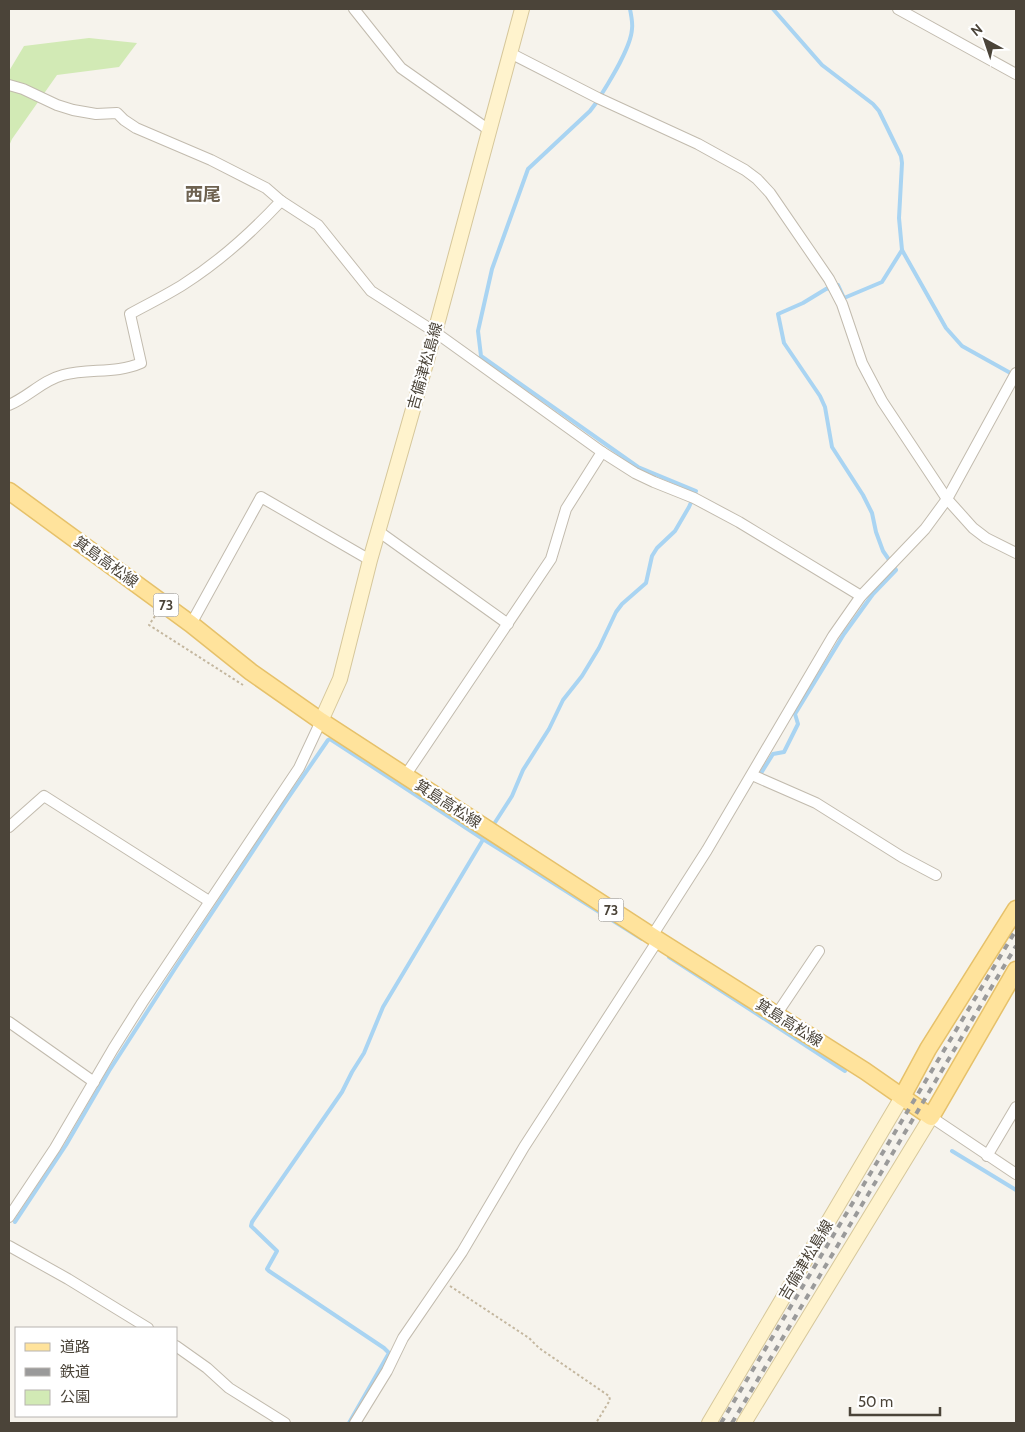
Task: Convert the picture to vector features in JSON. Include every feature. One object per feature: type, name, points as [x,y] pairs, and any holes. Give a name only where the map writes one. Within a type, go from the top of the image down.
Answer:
[{"type":"main road","name":"吉備津松島線","points":[[322,721],[340,679],[370,560],[435,332],[522,9]]},
{"type":"main road","name":"箕島高松線","points":[[9,491],[191,624],[251,672],[322,721],[654,943],[776,1015],[865,1071],[931,1117]]},
{"type":"main road","points":[[902,1097],[928,1050],[1016,909]]},
{"type":"main road","points":[[744,1423],[931,1117],[1016,970]]},
{"type":"main road","name":"吉備津松島線","points":[[709,1423],[902,1097]]},
{"type":"street","points":[[354,9],[401,68],[489,130]]},
{"type":"street","points":[[898,9],[1016,74]]},
{"type":"street","points":[[510,53],[598,98],[676,133],[746,170],[757,179],[770,193],[834,286],[862,363],[882,402],[947,499],[968,523],[986,538],[1016,553]]},
{"type":"street","points":[[9,85],[24,89],[73,110],[96,114],[117,113],[136,128],[173,143],[266,188],[280,201],[318,224],[371,291],[435,332],[602,452],[635,473],[693,497],[739,522],[861,596]]},
{"type":"street","points":[[9,405],[44,383],[62,375],[76,372],[130,368],[140,363],[130,314],[185,284],[243,240],[280,201]]},
{"type":"street","points":[[355,1423],[387,1371],[403,1338],[462,1252],[524,1147],[654,943],[756,777],[833,636],[861,596],[925,529],[947,499],[1014,377]]},
{"type":"street","points":[[405,776],[551,559],[566,509],[602,452]]},
{"type":"street","points":[[191,624],[261,497],[370,560]]},
{"type":"street","points":[[378,531],[508,624]]},
{"type":"street","points":[[9,1217],[56,1148],[142,1002],[299,768],[322,721]]},
{"type":"street","points":[[756,777],[816,804],[902,857],[936,875]]},
{"type":"street","points":[[9,827],[44,796],[209,902]]},
{"type":"street","points":[[776,1015],[819,950]]},
{"type":"street","points":[[9,1022],[94,1082]]},
{"type":"street","points":[[987,1156],[1016,1107]]},
{"type":"street","points":[[931,1117],[1016,1174]]},
{"type":"street","points":[[9,1246],[68,1278],[146,1327]]},
{"type":"street","points":[[178,1347],[207,1368],[229,1388],[285,1423]]},
{"type":"path","points":[[159,610],[149,625],[244,686]]},
{"type":"path","points":[[442,1281],[529,1338],[539,1348],[609,1396],[610,1400],[596,1423]]},
{"type":"green space","points":[[89,38],[137,43],[119,67],[57,75],[9,146],[9,71],[24,46]]},
{"type":"waterway","points":[[601,95],[620,63],[628,45],[632,27],[630,9]]},
{"type":"waterway","points":[[773,9],[822,65],[873,104],[879,111],[901,156],[899,218],[902,250],[946,328],[962,346],[1014,375]]},
{"type":"waterway","points":[[494,824],[512,796],[523,770],[549,729],[563,700],[582,676],[599,648],[616,612],[622,604],[646,583],[652,556],[657,548],[675,531],[696,491],[638,467],[481,356],[478,331],[492,269],[528,169],[590,111],[596,103]]},
{"type":"waterway","points":[[758,778],[773,754],[784,752],[798,724],[795,714],[844,634],[873,594],[896,570],[883,551],[872,513],[863,495],[832,447],[825,407],[820,396],[784,343],[778,314],[803,303],[826,289],[838,285],[844,298],[882,282],[902,250]]},
{"type":"waterway","points":[[15,1222],[66,1145],[109,1071],[176,967],[284,804],[330,739],[483,839],[642,939]]},
{"type":"waterway","points":[[349,1423],[389,1353],[269,1271],[267,1269],[277,1251],[251,1226],[342,1092],[364,1053],[383,1007],[484,838]]},
{"type":"waterway","points":[[669,957],[845,1071]]},
{"type":"waterway","points":[[952,1151],[1016,1190]]},
{"type":"railway","points":[[721,1423],[1016,930]]},
{"type":"railway","points":[[732,1423],[1016,946]]},
{"type":"district","name":"西尾","points":[[203,195]]}]
